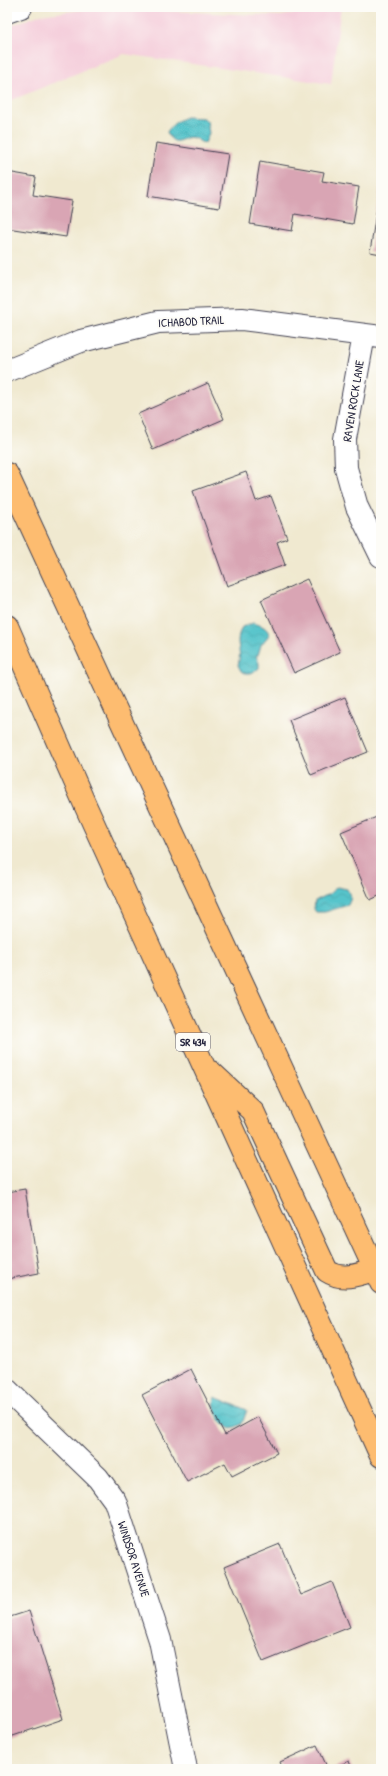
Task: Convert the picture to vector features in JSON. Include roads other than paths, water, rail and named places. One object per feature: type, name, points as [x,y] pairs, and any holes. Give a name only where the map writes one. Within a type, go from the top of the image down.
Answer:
[{"type":"main road","points":[[7,474],[378,1276],[344,1278],[335,1276],[327,1271],[253,1111],[204,1066]]},
{"type":"main road","name":"SR 434","points":[[7,626],[90,814],[381,1456]]},
{"type":"street","points":[[7,12],[21,7]]},
{"type":"street","name":"ICHABOD TRAIL","points":[[7,371],[81,340],[158,322],[242,319],[372,336]]},
{"type":"street","name":"RAVEN ROCK LANE","points":[[372,336],[345,439],[346,468],[357,507],[381,556]]},
{"type":"street","name":"WINDSOR AVENUE","points":[[7,1390],[98,1478],[115,1501],[160,1640],[186,1769]]},
{"type":"water","points":[[186,117],[203,118],[207,121],[209,133],[205,143],[190,137],[179,141],[170,138],[167,132],[169,129],[180,119]]},
{"type":"water","points":[[253,623],[265,628],[269,635],[261,645],[258,655],[256,656],[259,663],[259,668],[252,672],[246,673],[241,671],[238,665],[238,638],[242,627]]},
{"type":"water","points":[[337,887],[347,889],[351,898],[348,905],[325,912],[316,912],[314,909],[315,901],[329,894]]},
{"type":"water","points":[[215,1397],[247,1410],[242,1424],[231,1429],[223,1423],[217,1415],[214,1402]]}]
